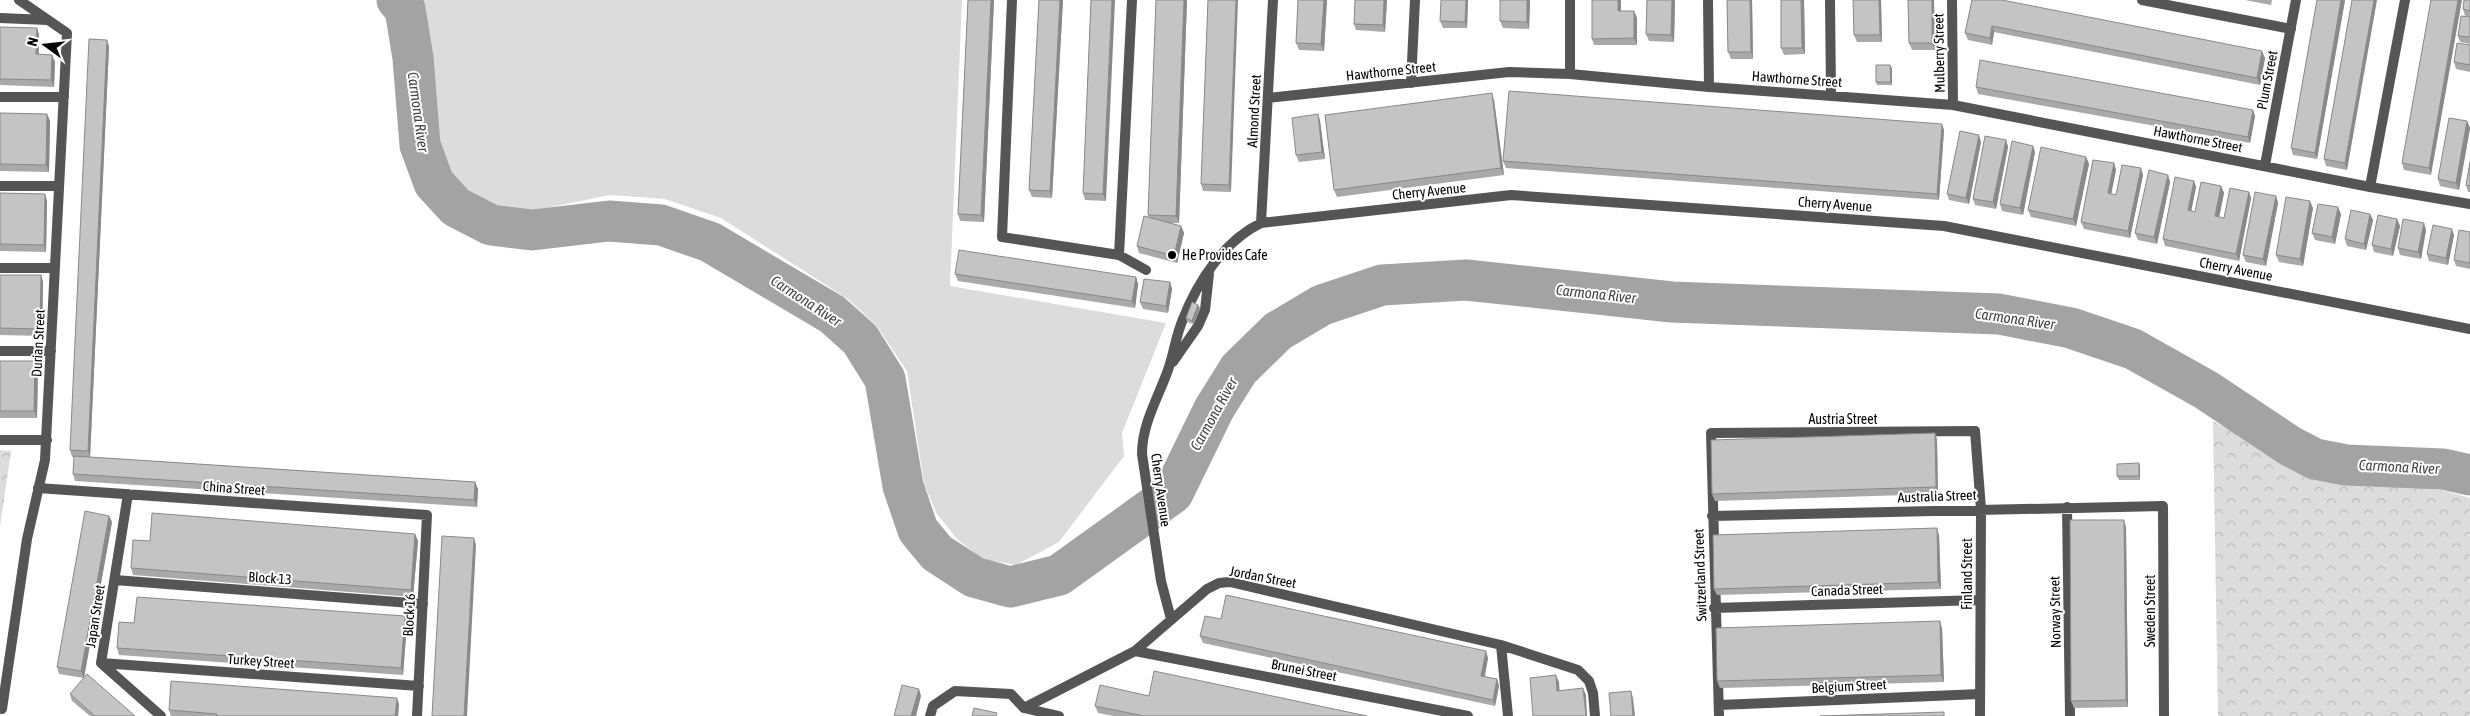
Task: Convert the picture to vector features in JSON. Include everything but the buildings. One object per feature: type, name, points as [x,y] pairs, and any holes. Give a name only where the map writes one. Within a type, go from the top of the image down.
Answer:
[{"type":"street","name":"Durian Street","points":[[4,711],[15,615],[47,440],[67,33],[19,0]]},
{"type":"street","points":[[1012,0],[1002,237],[1120,255],[1146,270]]},
{"type":"street","points":[[1120,255],[1132,0]]},
{"type":"street","name":"Almond Street","points":[[1261,223],[1272,0]]},
{"type":"street","points":[[1411,83],[1415,0]]},
{"type":"street","points":[[1570,0],[1570,74]]},
{"type":"street","points":[[1708,0],[1709,87]]},
{"type":"street","points":[[1830,0],[1831,94]]},
{"type":"street","name":"Mulberry Street","points":[[1952,0],[1953,105]]},
{"type":"street","points":[[2142,0],[2291,28]]},
{"type":"street","name":"Plum Street","points":[[2265,166],[2296,0]]},
{"type":"street","points":[[2370,187],[2405,0]]},
{"type":"street","points":[[0,18],[48,20]]},
{"type":"street","name":"Hawthorne Street","points":[[1268,98],[1510,72],[1570,74],[1709,87],[1831,94],[1953,105],[2370,187],[2470,204]]},
{"type":"street","points":[[0,98],[64,97]]},
{"type":"street","points":[[0,186],[60,186]]},
{"type":"street","name":"Cherry Avenue","points":[[1171,619],[1161,581],[1142,454],[1142,436],[1168,369],[1182,320],[1210,271],[1232,241],[1245,231],[1261,223],[1511,196],[1944,226],[2470,329]]},
{"type":"street","points":[[0,268],[55,268]]},
{"type":"street","name":"Cherry Avenue","points":[[1168,369],[1198,326],[1205,310],[1210,271]]},
{"type":"street","points":[[0,351],[51,351]]},
{"type":"street","name":"Austria Street","points":[[1711,433],[1975,431]]},
{"type":"street","name":"Finland Street","points":[[1975,431],[1981,509],[1980,716]]},
{"type":"street","name":"Switzerland Street","points":[[1711,433],[1714,608],[1719,711]]},
{"type":"street","points":[[0,440],[47,440]]},
{"type":"street","name":"China Street","points":[[38,488],[427,515]]},
{"type":"street","name":"Japan Street","points":[[128,494],[101,664],[161,716]]},
{"type":"street","name":"Australia Street","points":[[1712,516],[2163,506]]},
{"type":"street","name":"Sweden Street","points":[[2163,506],[2164,716]]},
{"type":"street","name":"Norway Street","points":[[2067,507],[2070,716]]},
{"type":"street","name":"Block 16","points":[[417,716],[427,515]]},
{"type":"street","name":"Block 13","points":[[115,580],[423,604]]},
{"type":"street","name":"Jordan Street","points":[[1023,712],[1135,651],[1207,589],[1219,583],[1230,582],[1501,645],[1578,670],[1589,681],[1593,693],[1596,716]]},
{"type":"street","name":"Canada Street","points":[[1714,608],[1980,600]]},
{"type":"street","points":[[1501,645],[1508,716]]},
{"type":"street","name":"Brunei Street","points":[[1135,651],[1468,716]]},
{"type":"street","name":"Turkey Street","points":[[101,664],[419,686]]},
{"type":"street","points":[[930,716],[933,706],[955,691],[1011,694],[1023,712],[1059,716]]},
{"type":"street","name":"Belgium Street","points":[[1719,711],[1980,694]]},
{"type":"green space","points":[[423,0],[962,0],[950,286],[1166,323],[1122,433],[1124,456],[1059,542],[1016,565],[982,559],[958,540],[937,514],[924,484],[907,371],[876,325],[848,299],[721,218],[665,199],[610,195],[531,211],[499,208],[469,197],[450,177],[440,144]]},
{"type":"green space","points":[[2213,421],[2308,471],[2345,480],[2442,490],[2470,498],[2470,716],[2218,716]]},
{"type":"green space","points":[[0,450],[11,451],[0,527]]},
{"type":"waterway","name":"Carmona River","points":[[397,0],[405,9],[413,58],[420,145],[434,183],[456,207],[491,225],[532,230],[609,221],[661,225],[710,242],[832,314],[860,339],[885,379],[903,486],[918,530],[937,553],[974,577],[1010,587],[1059,575],[1173,493],[1214,409],[1239,369],[1278,331],[1322,305],[1382,285],[1466,280],[1672,302],[1999,314],[2071,328],[2133,349],[2206,390],[2290,446],[2315,459],[2346,465],[2443,469],[2470,475]]},
{"type":"place","name":"He Provides Cafe","points":[[1172,255]]}]
